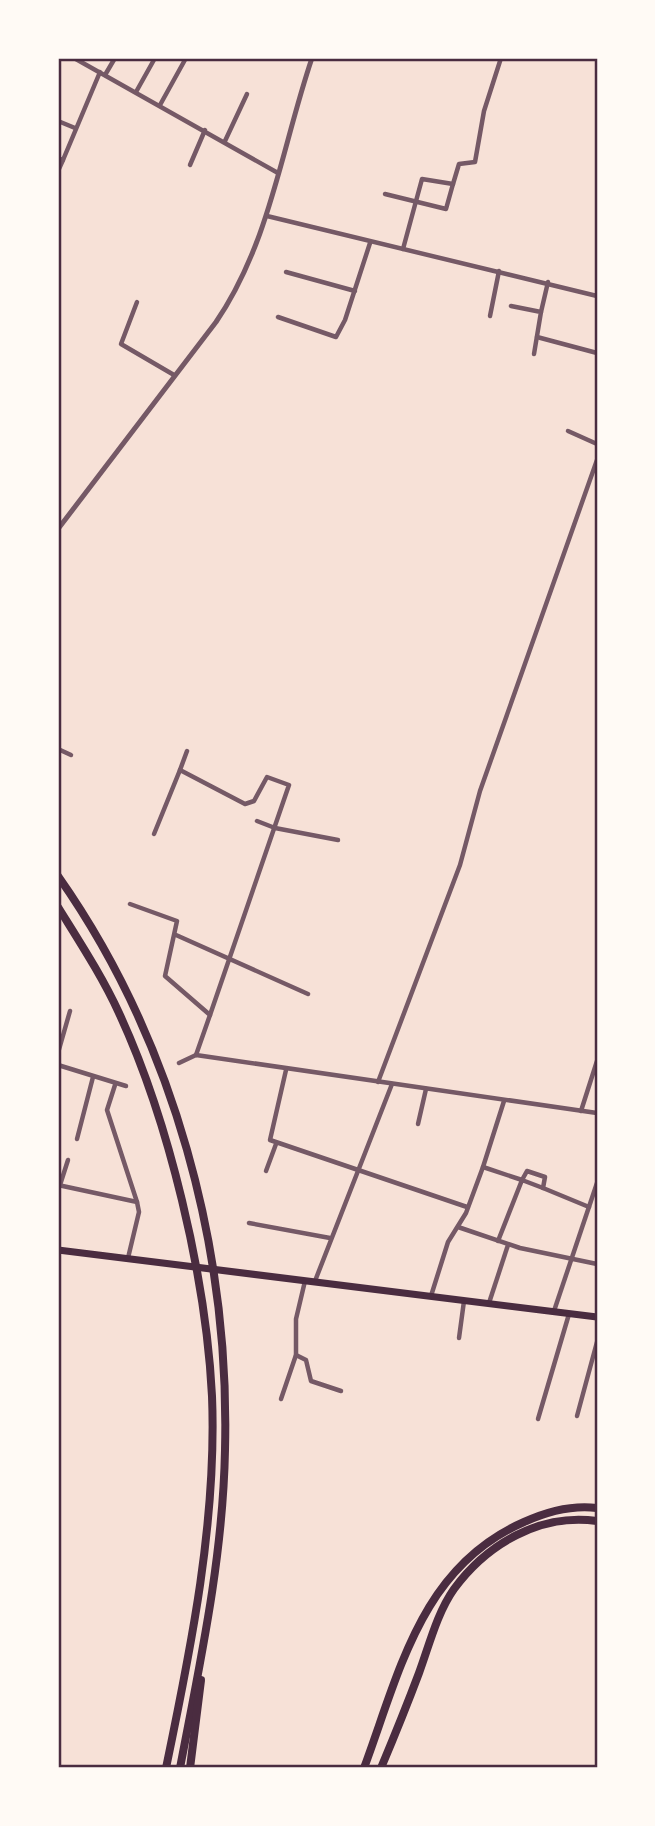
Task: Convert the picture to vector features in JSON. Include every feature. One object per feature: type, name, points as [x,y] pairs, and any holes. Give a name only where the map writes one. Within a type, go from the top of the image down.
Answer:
[{"type":"highway","points":[[58,876],[114,970],[167,1086],[210,1247],[218,1303],[225,1451],[215,1568],[200,1670],[180,1768]]},
{"type":"highway","points":[[58,907],[117,1010],[133,1044],[159,1120],[192,1247],[202,1307],[212,1396],[210,1480],[195,1606],[166,1768]]},
{"type":"highway","points":[[364,1768],[428,1606],[460,1563],[498,1533],[542,1514],[597,1508]]},
{"type":"highway","points":[[381,1768],[440,1616],[453,1590],[482,1557],[508,1539],[546,1523],[568,1519],[597,1521]]},
{"type":"highway","points":[[190,1768],[201,1687],[200,1670]]},
{"type":"main road","points":[[58,1250],[597,1317]]},
{"type":"street","points":[[74,58],[278,173]]},
{"type":"street","points":[[58,171],[60,159],[102,74],[115,58]]},
{"type":"street","points":[[136,92],[155,58]]},
{"type":"street","points":[[160,105],[186,58]]},
{"type":"street","points":[[58,528],[228,304],[267,216],[312,58]]},
{"type":"street","points":[[385,194],[446,209],[459,163],[475,162],[484,111],[501,58]]},
{"type":"street","points":[[225,141],[247,94]]},
{"type":"street","points":[[58,121],[75,128]]},
{"type":"street","points":[[190,165],[205,130]]},
{"type":"street","points":[[403,249],[422,179],[453,184]]},
{"type":"street","points":[[267,216],[597,296]]},
{"type":"street","points":[[278,317],[336,337],[355,291],[370,243]]},
{"type":"street","points":[[490,316],[499,271]]},
{"type":"street","points":[[286,272],[355,291]]},
{"type":"street","points":[[534,354],[548,282]]},
{"type":"street","points":[[136,302],[121,344],[174,375]]},
{"type":"street","points":[[511,306],[541,312]]},
{"type":"street","points":[[537,337],[597,353]]},
{"type":"street","points":[[568,431],[597,444]]},
{"type":"street","points":[[379,1082],[460,865],[480,791],[597,460]]},
{"type":"street","points":[[58,749],[71,755]]},
{"type":"street","points":[[153,834],[187,751]]},
{"type":"street","points":[[180,770],[245,804],[254,801],[267,777],[285,782],[289,789],[195,1055]]},
{"type":"street","points":[[257,821],[275,828],[338,840]]},
{"type":"street","points":[[130,904],[177,921],[165,976],[210,1015]]},
{"type":"street","points":[[176,935],[308,994]]},
{"type":"street","points":[[58,1053],[70,1011]]},
{"type":"street","points":[[179,1063],[195,1055],[597,1113]]},
{"type":"street","points":[[582,1111],[597,1061]]},
{"type":"street","points":[[58,1065],[125,1086]]},
{"type":"street","points":[[286,1070],[270,1134],[270,1140],[275,1144],[467,1207]]},
{"type":"street","points":[[77,1139],[93,1077]]},
{"type":"street","points":[[115,1084],[107,1110],[139,1212],[128,1258]]},
{"type":"street","points":[[315,1281],[392,1084]]},
{"type":"street","points":[[418,1124],[426,1089]]},
{"type":"street","points":[[431,1296],[448,1242],[458,1227],[483,1167],[504,1100]]},
{"type":"street","points":[[266,1171],[275,1144]]},
{"type":"street","points":[[68,1160],[59,1185],[137,1202]]},
{"type":"street","points":[[483,1167],[589,1207]]},
{"type":"street","points":[[498,1241],[527,1171],[545,1177],[543,1188]]},
{"type":"street","points":[[554,1311],[597,1183]]},
{"type":"street","points":[[249,1223],[331,1238]]},
{"type":"street","points":[[458,1227],[508,1245],[597,1264]]},
{"type":"street","points":[[489,1303],[508,1245]]},
{"type":"street","points":[[281,1399],[296,1355],[295,1328],[305,1280]]},
{"type":"street","points":[[459,1338],[464,1300]]},
{"type":"street","points":[[538,1419],[569,1314]]},
{"type":"street","points":[[577,1416],[597,1342]]},
{"type":"street","points":[[296,1355],[306,1360],[312,1381],[341,1391]]}]
